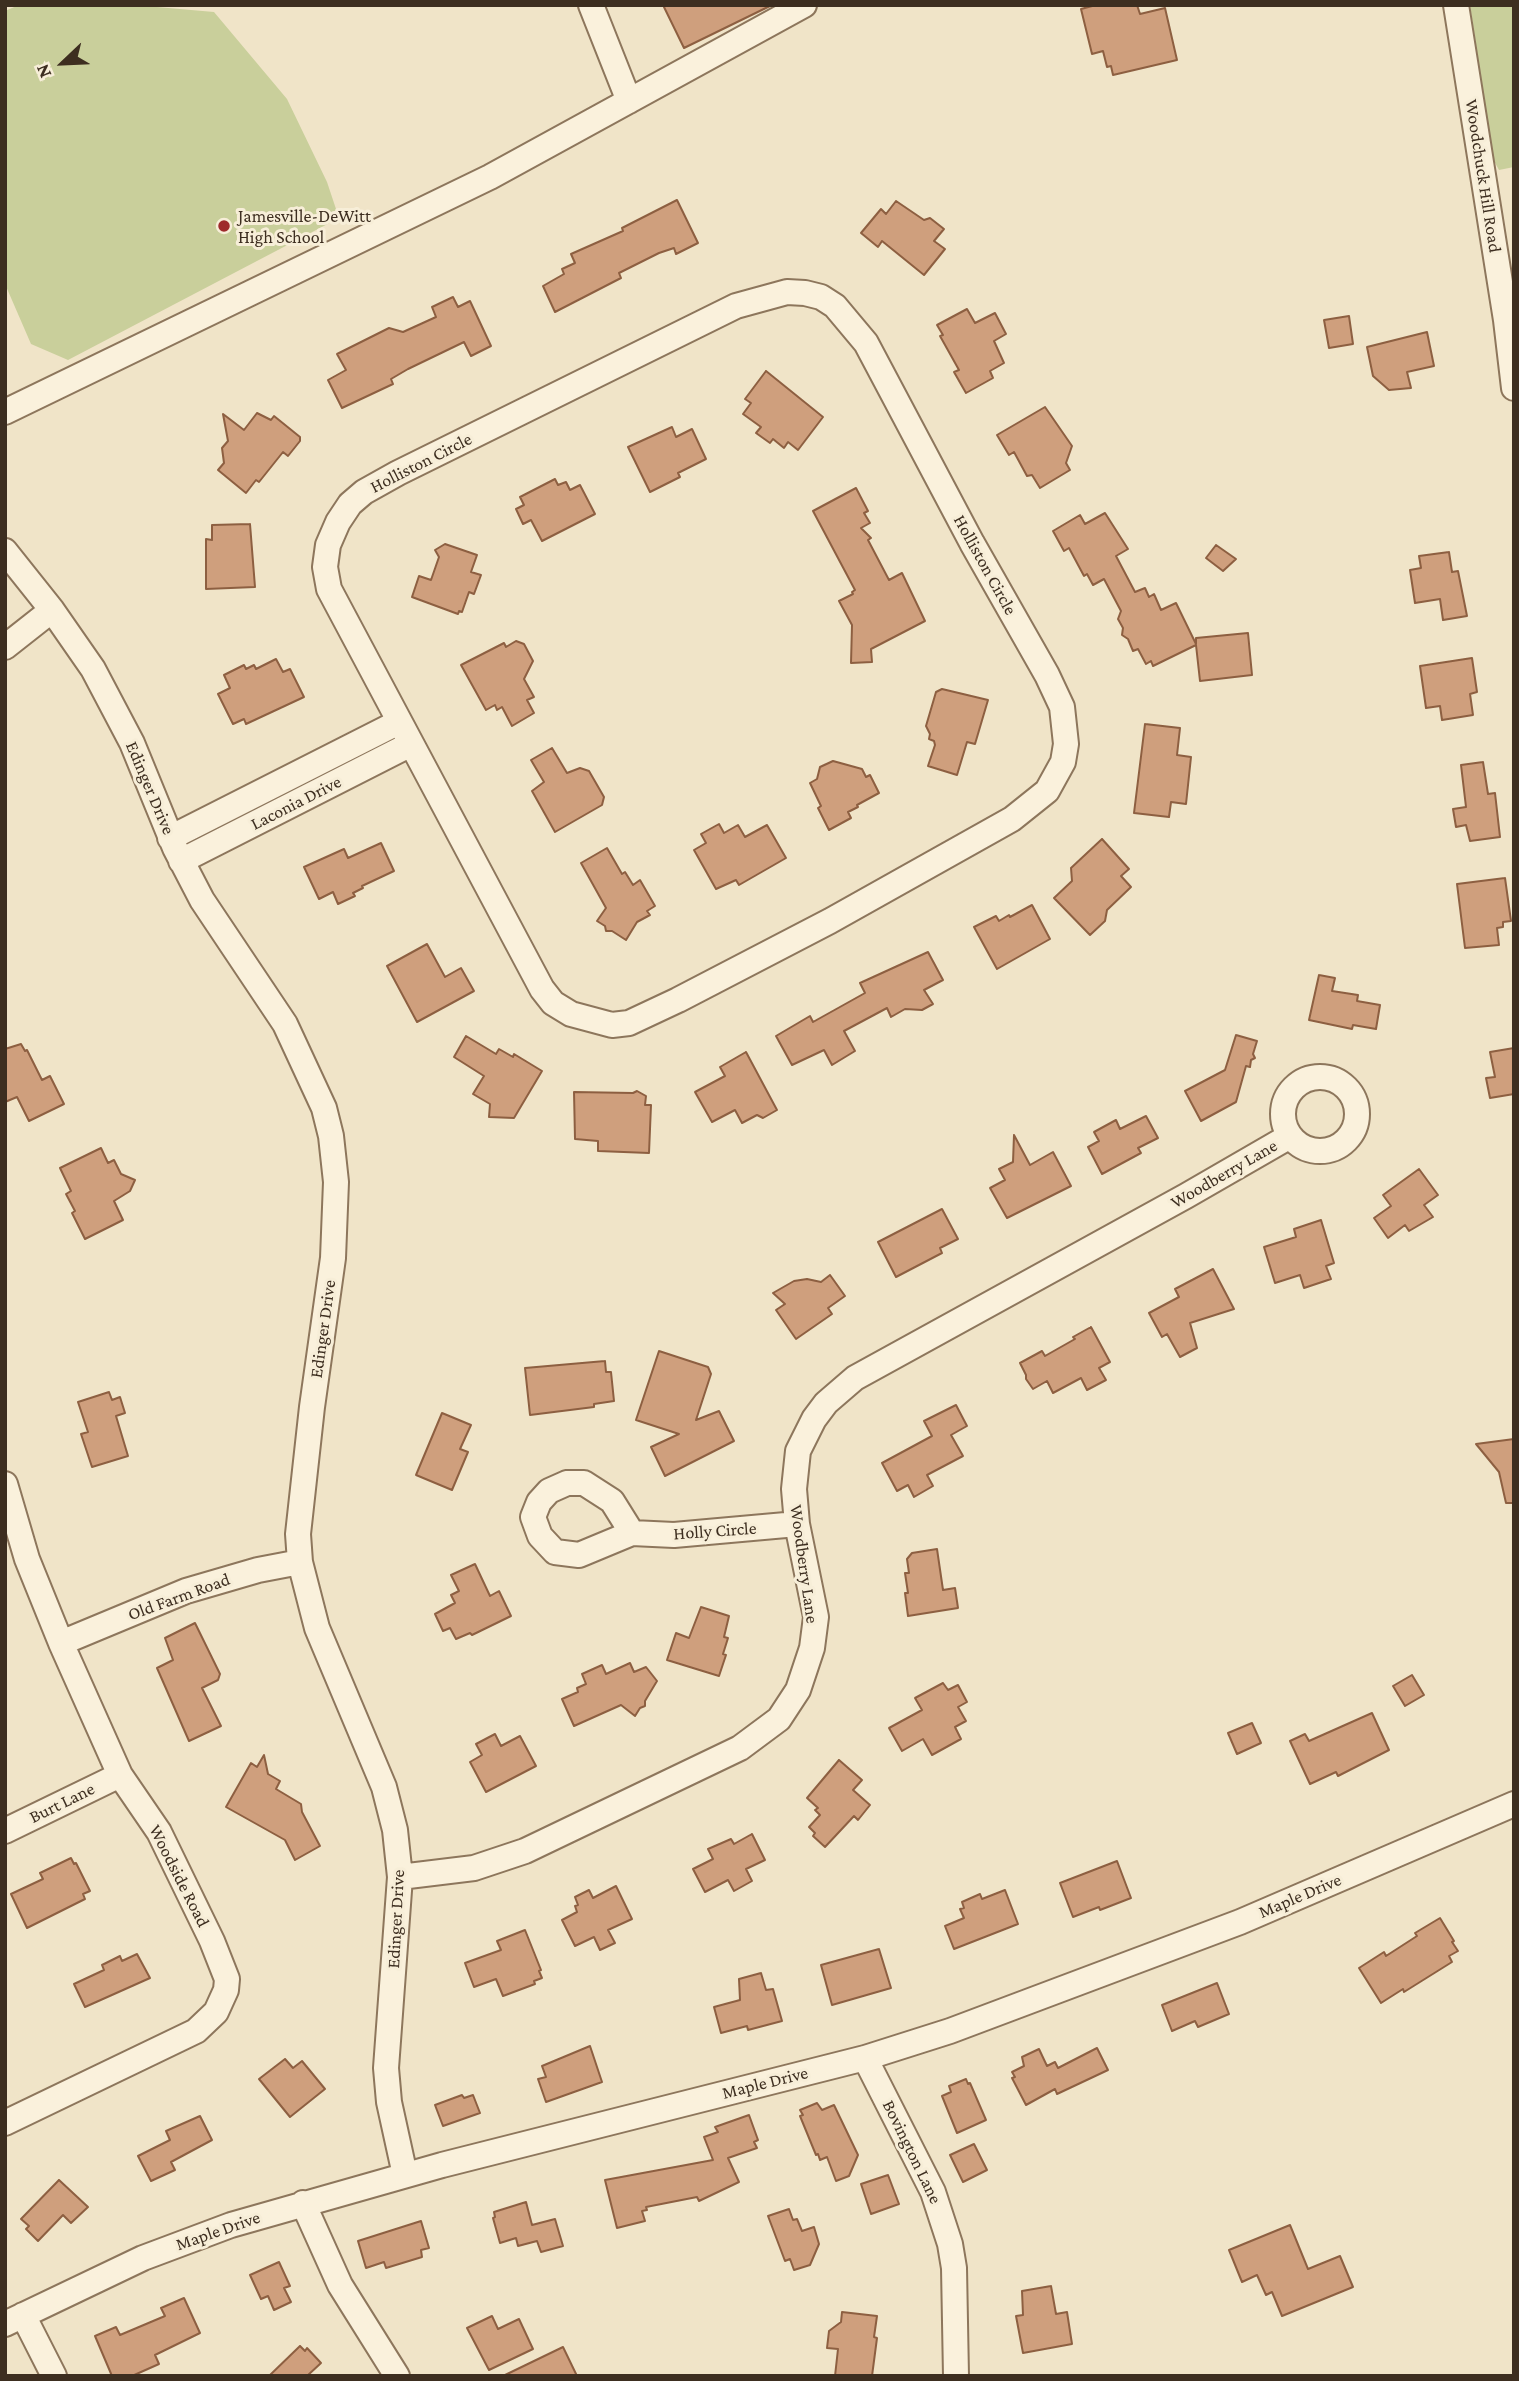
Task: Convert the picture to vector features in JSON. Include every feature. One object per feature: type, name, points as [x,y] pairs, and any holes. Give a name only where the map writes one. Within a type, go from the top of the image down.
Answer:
[{"type":"street","points":[[591,5],[629,100]]},
{"type":"street","points":[[5,412],[489,177],[804,5]]},
{"type":"street","name":"Woodchuck Hill Road","points":[[1456,5],[1506,320],[1514,388]]},
{"type":"street","name":"Holliston Circle","points":[[787,292],[821,297],[835,306],[866,343],[972,543],[1047,675],[1062,706],[1066,744],[1063,762],[1047,791],[1012,819],[830,921],[690,994],[629,1023],[612,1025],[571,1014],[553,1003],[542,989],[411,744],[329,589],[325,567],[328,545],[338,522],[351,504],[364,492],[398,473],[736,306],[787,292]]},
{"type":"street","name":"Edinger Drive","points":[[5,551],[52,610],[93,669],[132,743],[170,838],[201,900],[285,1024],[324,1108],[331,1136],[336,1182],[333,1258],[298,1534],[300,1562],[317,1628],[384,1787],[395,1830],[400,1877],[386,2068],[389,2102],[405,2175]]},
{"type":"street","points":[[5,647],[52,610]]},
{"type":"street","name":"Laconia Drive","points":[[170,838],[399,722]]},
{"type":"street","name":"Laconia Drive","points":[[181,861],[411,744]]},
{"type":"street","name":"Woodberry Lane","points":[[400,1877],[474,1868],[525,1851],[740,1748],[779,1719],[798,1690],[812,1648],[816,1617],[797,1524],[794,1489],[798,1451],[814,1419],[826,1403],[855,1378],[1290,1136]]},
{"type":"street","name":"Woodside Road","points":[[5,1484],[27,1559],[120,1775],[159,1832],[212,1941],[227,1979],[226,1990],[216,2012],[196,2031],[5,2123]]},
{"type":"street","name":"Holly Circle","points":[[632,1533],[674,1535],[797,1524]]},
{"type":"street","name":"Old Farm Road","points":[[61,1643],[186,1591],[258,1570],[300,1562]]},
{"type":"street","name":"Burt Lane","points":[[5,1830],[120,1775]]},
{"type":"street","name":"Maple Drive","points":[[14,2320],[143,2259],[232,2225],[303,2203],[865,2057],[950,2031],[1240,1922],[1514,1804]]},
{"type":"street","name":"Bovington Lane","points":[[865,2057],[933,2192],[950,2244],[954,2268],[956,2376]]},
{"type":"street","points":[[303,2203],[340,2285],[397,2376]]},
{"type":"street","points":[[14,2320],[54,2376]]},
{"type":"green space","points":[[19,5],[134,5],[214,12],[287,99],[327,182],[339,218],[68,360],[31,344],[5,284],[5,11]]},
{"type":"green space","points":[[1470,5],[1514,5],[1514,167],[1499,170],[1493,159]]},
{"type":"building","points":[[663,5],[772,5],[684,48]]},
{"type":"building","points":[[1096,5],[1137,5],[1140,14],[1165,8],[1177,60],[1113,75],[1111,66],[1107,67],[1103,51],[1092,54],[1081,9]]},
{"type":"building","points":[[677,200],[698,243],[676,254],[674,248],[659,253],[619,273],[621,278],[555,312],[543,286],[564,274],[562,269],[575,263],[571,254],[623,231],[622,228]]},
{"type":"building","points":[[896,201],[924,220],[930,218],[944,229],[934,241],[945,249],[924,275],[882,241],[878,247],[861,233],[881,209],[886,214]]},
{"type":"building","points":[[453,297],[458,307],[470,301],[491,346],[471,356],[464,342],[391,379],[393,384],[342,408],[328,380],[346,370],[337,354],[389,328],[403,332],[436,317],[432,307]]},
{"type":"building","points":[[967,309],[975,323],[995,313],[1006,334],[994,341],[1004,363],[990,371],[993,378],[966,393],[954,372],[959,370],[940,336],[943,335],[937,325]]},
{"type":"building","points":[[1349,316],[1353,344],[1329,348],[1324,320]]},
{"type":"building","points":[[1427,332],[1434,366],[1407,372],[1411,388],[1389,390],[1373,376],[1367,347]]},
{"type":"building","points":[[766,371],[823,417],[798,450],[788,442],[784,448],[773,439],[770,443],[756,433],[761,427],[743,414],[751,403],[745,399]]},
{"type":"building","points":[[1045,407],[1072,446],[1066,463],[1070,470],[1040,488],[1032,475],[1027,476],[1014,452],[1009,455],[997,435]]},
{"type":"building","points":[[257,413],[271,420],[274,416],[300,437],[300,441],[288,456],[283,452],[259,482],[256,480],[246,493],[218,470],[224,463],[222,448],[228,441],[223,414],[244,430]]},
{"type":"building","points":[[672,427],[676,437],[692,429],[706,459],[678,473],[680,477],[650,492],[628,447]]},
{"type":"building","points":[[555,479],[558,485],[566,482],[570,490],[580,485],[595,514],[542,541],[531,520],[523,524],[516,509],[524,505],[520,497]]},
{"type":"building","points":[[856,488],[868,511],[864,513],[870,523],[861,528],[871,538],[868,540],[889,580],[902,573],[925,621],[871,649],[872,662],[851,663],[852,625],[839,601],[853,594],[855,590],[813,511]]},
{"type":"building","points":[[1105,513],[1128,549],[1116,556],[1135,592],[1145,588],[1149,597],[1154,594],[1161,610],[1176,603],[1196,644],[1196,638],[1248,633],[1252,675],[1200,681],[1196,645],[1153,666],[1151,661],[1146,664],[1138,649],[1133,651],[1128,639],[1122,635],[1123,628],[1118,619],[1121,611],[1104,579],[1093,585],[1087,574],[1084,576],[1069,548],[1064,551],[1053,531],[1080,515],[1085,524]]},
{"type":"building","points":[[250,524],[255,587],[206,589],[206,539],[212,540],[212,525]]},
{"type":"building","points":[[445,544],[477,555],[471,572],[481,575],[474,594],[469,592],[462,612],[459,611],[458,614],[412,597],[419,576],[431,580],[439,557],[435,550]]},
{"type":"building","points":[[1216,545],[1236,559],[1223,571],[1206,558]]},
{"type":"building","points":[[1449,552],[1452,572],[1458,571],[1467,616],[1443,620],[1440,599],[1415,603],[1410,570],[1421,568],[1419,556]]},
{"type":"building","points":[[516,641],[524,644],[533,661],[524,679],[534,697],[527,700],[534,713],[512,726],[502,707],[497,710],[495,705],[486,710],[461,665],[504,643],[506,647]]},
{"type":"building","points":[[1472,658],[1477,692],[1470,694],[1473,715],[1442,720],[1440,706],[1426,708],[1420,666]]},
{"type":"building","points":[[276,659],[283,672],[290,669],[304,697],[246,724],[244,719],[233,724],[218,694],[230,688],[224,675],[244,665],[246,669],[254,665],[256,669]]},
{"type":"building","points":[[942,689],[988,700],[975,744],[967,742],[957,775],[928,766],[935,745],[934,741],[929,739],[926,726],[936,692]]},
{"type":"building","points":[[1145,724],[1180,728],[1177,755],[1191,757],[1186,804],[1171,802],[1169,817],[1134,813]]},
{"type":"building","points":[[552,748],[567,773],[580,768],[589,771],[604,797],[602,805],[555,832],[532,791],[544,782],[531,760]]},
{"type":"building","points":[[833,761],[862,769],[866,777],[870,775],[879,793],[848,812],[851,818],[829,830],[810,783],[817,779],[820,767]]},
{"type":"building","points":[[1483,762],[1488,794],[1495,793],[1500,837],[1470,841],[1466,825],[1456,827],[1453,809],[1466,807],[1461,765]]},
{"type":"building","points":[[719,824],[724,833],[738,825],[745,837],[767,825],[786,858],[739,885],[736,880],[716,889],[694,850],[706,843],[701,834]]},
{"type":"building","points":[[1102,839],[1129,869],[1121,876],[1131,887],[1107,910],[1105,921],[1090,935],[1054,898],[1072,881],[1071,868]]},
{"type":"building","points":[[381,843],[394,871],[362,886],[363,888],[353,893],[355,896],[338,904],[333,892],[319,899],[304,867],[344,849],[348,858]]},
{"type":"building","points":[[607,848],[622,874],[625,872],[633,885],[640,880],[655,906],[647,911],[650,915],[637,922],[626,940],[612,931],[606,931],[605,926],[597,921],[606,908],[581,863]]},
{"type":"building","points":[[1505,878],[1511,921],[1503,922],[1503,927],[1497,928],[1499,945],[1465,948],[1457,884]]},
{"type":"building","points":[[1032,905],[1050,939],[997,969],[974,927],[996,916],[999,921],[1009,915],[1010,917]]},
{"type":"building","points":[[427,944],[445,977],[461,968],[474,991],[417,1022],[387,966]]},
{"type":"building","points":[[928,952],[943,980],[924,990],[933,1004],[922,1010],[905,1009],[891,1017],[887,1008],[844,1031],[855,1051],[832,1065],[824,1050],[792,1065],[776,1036],[810,1016],[813,1022],[865,993],[860,983]]},
{"type":"building","points":[[1319,975],[1335,978],[1332,991],[1358,995],[1357,1001],[1380,1005],[1376,1029],[1353,1025],[1352,1029],[1309,1020]]},
{"type":"building","points":[[1236,1035],[1257,1041],[1253,1054],[1255,1058],[1251,1060],[1250,1067],[1246,1066],[1236,1102],[1201,1121],[1185,1091],[1225,1070]]},
{"type":"building","points":[[466,1036],[496,1054],[499,1049],[513,1057],[514,1054],[542,1071],[514,1118],[489,1117],[490,1104],[473,1094],[484,1076],[454,1057]]},
{"type":"building","points":[[21,1044],[25,1051],[27,1050],[42,1080],[50,1076],[64,1104],[29,1121],[17,1097],[5,1102],[5,1049]]},
{"type":"building","points":[[1514,1048],[1514,1094],[1490,1098],[1486,1078],[1495,1077],[1490,1052]]},
{"type":"building","points":[[746,1052],[777,1110],[763,1118],[757,1115],[742,1123],[735,1110],[712,1122],[695,1092],[725,1076],[720,1067]]},
{"type":"building","points":[[637,1091],[646,1096],[645,1105],[651,1105],[649,1153],[598,1151],[598,1141],[575,1139],[574,1092]]},
{"type":"building","points":[[1146,1116],[1158,1138],[1138,1148],[1141,1153],[1102,1174],[1088,1147],[1099,1141],[1094,1132],[1116,1120],[1120,1129]]},
{"type":"building","points":[[1014,1135],[1030,1165],[1053,1152],[1071,1186],[1007,1218],[990,1188],[1005,1180],[999,1169],[1013,1162]]},
{"type":"building","points":[[101,1148],[108,1163],[114,1160],[121,1174],[135,1180],[130,1191],[114,1201],[123,1220],[85,1239],[72,1213],[75,1211],[66,1194],[71,1191],[60,1168]]},
{"type":"building","points":[[1419,1169],[1438,1195],[1424,1205],[1433,1217],[1409,1231],[1405,1225],[1388,1238],[1374,1218],[1391,1206],[1383,1195]]},
{"type":"building","points":[[942,1209],[958,1239],[940,1248],[942,1253],[896,1277],[878,1242]]},
{"type":"building","points":[[1321,1220],[1334,1263],[1326,1266],[1331,1279],[1304,1288],[1300,1275],[1275,1283],[1264,1247],[1296,1237],[1294,1229]]},
{"type":"building","points":[[1213,1269],[1234,1309],[1190,1323],[1197,1348],[1180,1357],[1167,1334],[1162,1337],[1149,1313],[1179,1297],[1175,1289]]},
{"type":"building","points":[[830,1275],[845,1296],[828,1308],[832,1314],[796,1339],[776,1310],[785,1304],[773,1293],[794,1281],[807,1279],[821,1282]]},
{"type":"building","points":[[1091,1327],[1110,1362],[1099,1368],[1106,1380],[1087,1390],[1081,1378],[1053,1393],[1047,1381],[1033,1389],[1020,1363],[1042,1351],[1045,1356]]},
{"type":"building","points":[[659,1351],[708,1367],[711,1374],[696,1420],[719,1411],[734,1441],[665,1476],[651,1447],[679,1434],[636,1420]]},
{"type":"building","points":[[605,1361],[606,1372],[611,1372],[614,1401],[594,1404],[594,1407],[530,1415],[525,1368]]},
{"type":"building","points":[[109,1392],[112,1400],[120,1397],[125,1413],[116,1416],[128,1456],[92,1467],[81,1434],[88,1432],[78,1402]]},
{"type":"building","points":[[956,1405],[967,1426],[951,1435],[963,1456],[927,1475],[933,1486],[914,1497],[908,1485],[897,1491],[882,1463],[932,1436],[924,1421]]},
{"type":"building","points":[[442,1413],[471,1425],[460,1449],[468,1452],[452,1490],[416,1475]]},
{"type":"building","points":[[1514,1439],[1514,1503],[1506,1503],[1499,1472],[1476,1444]]},
{"type":"building","points":[[937,1549],[943,1590],[955,1588],[958,1608],[908,1616],[905,1593],[908,1593],[905,1573],[909,1573],[907,1559],[912,1553]]},
{"type":"building","points":[[475,1564],[490,1596],[499,1591],[511,1616],[472,1635],[470,1633],[456,1639],[450,1628],[443,1631],[435,1614],[455,1603],[451,1595],[459,1591],[451,1575]]},
{"type":"building","points":[[701,1607],[729,1616],[724,1637],[728,1638],[723,1654],[726,1655],[719,1676],[667,1660],[676,1633],[689,1638]]},
{"type":"building","points":[[195,1623],[220,1674],[218,1680],[202,1688],[221,1726],[189,1741],[157,1668],[173,1660],[165,1638]]},
{"type":"building","points":[[630,1663],[634,1672],[646,1667],[657,1681],[645,1701],[645,1706],[640,1708],[635,1716],[621,1705],[574,1726],[562,1699],[578,1692],[577,1688],[586,1684],[582,1674],[602,1665],[606,1674]]},
{"type":"building","points":[[1412,1675],[1424,1695],[1405,1706],[1393,1686]]},
{"type":"building","points":[[943,1683],[948,1690],[958,1685],[967,1702],[958,1707],[966,1721],[955,1727],[961,1739],[932,1755],[923,1739],[902,1751],[889,1728],[922,1710],[915,1698]]},
{"type":"building","points":[[1372,1713],[1389,1750],[1338,1776],[1336,1772],[1310,1784],[1290,1741],[1305,1734],[1309,1741]]},
{"type":"building","points":[[1252,1723],[1261,1743],[1237,1754],[1228,1733]]},
{"type":"building","points":[[495,1734],[501,1746],[520,1736],[536,1766],[486,1792],[470,1762],[482,1755],[476,1744]]},
{"type":"building","points":[[264,1755],[268,1774],[280,1781],[276,1789],[301,1804],[302,1812],[320,1846],[295,1860],[285,1840],[226,1807],[251,1763],[257,1767]]},
{"type":"building","points":[[839,1760],[862,1780],[853,1790],[870,1805],[858,1820],[854,1816],[825,1847],[813,1836],[815,1833],[809,1827],[820,1815],[815,1810],[818,1808],[807,1798]]},
{"type":"building","points":[[752,1834],[765,1860],[746,1869],[752,1881],[734,1891],[728,1880],[705,1892],[693,1869],[713,1859],[708,1849],[731,1839],[734,1844]]},
{"type":"building","points":[[71,1858],[90,1891],[83,1894],[85,1899],[27,1928],[11,1894],[43,1879],[40,1873]]},
{"type":"building","points":[[1117,1861],[1131,1898],[1073,1917],[1060,1883]]},
{"type":"building","points":[[616,1886],[632,1919],[608,1930],[615,1943],[600,1950],[594,1937],[575,1946],[562,1920],[577,1912],[575,1897],[589,1890],[593,1898]]},
{"type":"building","points":[[1005,1890],[1018,1924],[954,1949],[945,1926],[964,1918],[960,1909],[964,1908],[962,1902],[980,1894],[982,1899]]},
{"type":"building","points":[[1440,1918],[1458,1951],[1449,1956],[1452,1962],[1381,2003],[1359,1968],[1384,1952],[1386,1956],[1417,1936],[1415,1933]]},
{"type":"building","points":[[525,1930],[542,1978],[534,1981],[535,1984],[503,1996],[496,1979],[474,1987],[465,1963],[501,1950],[497,1941]]},
{"type":"building","points":[[879,1949],[891,1988],[832,2005],[821,1965]]},
{"type":"building","points":[[137,1954],[150,1978],[85,2007],[74,1984],[104,1970],[102,1965],[120,1956],[122,1961]]},
{"type":"building","points":[[761,1973],[766,1990],[773,1989],[782,2021],[748,2030],[747,2026],[721,2033],[714,2007],[740,2000],[739,1979]]},
{"type":"building","points":[[1217,1983],[1229,2014],[1198,2027],[1195,2021],[1172,2031],[1162,2005]]},
{"type":"building","points":[[590,2046],[602,2082],[546,2102],[538,2079],[546,2077],[542,2066]]},
{"type":"building","points":[[1097,2048],[1108,2070],[1057,2094],[1055,2089],[1026,2105],[1012,2078],[1015,2077],[1012,2072],[1024,2066],[1022,2057],[1039,2049],[1047,2066],[1055,2062],[1058,2068]]},
{"type":"building","points":[[285,2059],[293,2068],[302,2061],[325,2089],[290,2117],[259,2079]]},
{"type":"building","points":[[966,2079],[986,2120],[957,2133],[942,2096],[951,2092],[949,2086]]},
{"type":"building","points":[[462,2095],[464,2098],[473,2095],[480,2113],[443,2126],[435,2105]]},
{"type":"building","points":[[817,2103],[822,2110],[834,2105],[858,2155],[849,2176],[836,2181],[827,2157],[820,2160],[818,2154],[816,2155],[800,2116],[803,2115],[800,2110]]},
{"type":"building","points":[[749,2115],[758,2140],[754,2142],[757,2148],[728,2158],[739,2182],[699,2201],[697,2197],[646,2207],[647,2210],[642,2211],[645,2221],[617,2228],[605,2180],[713,2160],[704,2137],[718,2132],[715,2127]]},
{"type":"building","points":[[200,2116],[212,2140],[171,2162],[175,2170],[151,2181],[138,2156],[170,2140],[166,2131]]},
{"type":"building","points":[[974,2144],[987,2170],[963,2182],[950,2155]]},
{"type":"building","points":[[888,2175],[899,2204],[871,2214],[861,2184]]},
{"type":"building","points":[[59,2180],[88,2207],[71,2223],[63,2215],[38,2241],[26,2229],[29,2226],[21,2219]]},
{"type":"building","points":[[526,2202],[532,2225],[555,2219],[563,2246],[541,2252],[537,2241],[518,2246],[516,2238],[500,2243],[493,2218],[494,2212]]},
{"type":"building","points":[[789,2209],[793,2220],[797,2219],[802,2231],[814,2227],[819,2244],[810,2265],[794,2270],[790,2259],[785,2261],[768,2216]]},
{"type":"building","points":[[421,2221],[429,2248],[421,2250],[422,2257],[386,2268],[384,2262],[366,2268],[358,2241]]},
{"type":"building","points":[[1290,2225],[1308,2269],[1340,2256],[1353,2287],[1282,2316],[1272,2292],[1266,2295],[1257,2275],[1242,2282],[1229,2250]]},
{"type":"building","points":[[279,2262],[290,2286],[284,2288],[291,2302],[274,2310],[268,2296],[261,2299],[250,2275]]},
{"type":"building","points":[[1051,2286],[1056,2314],[1067,2312],[1072,2344],[1023,2353],[1016,2316],[1023,2315],[1022,2291]]},
{"type":"building","points":[[184,2298],[200,2333],[155,2355],[159,2364],[132,2376],[112,2376],[95,2336],[116,2327],[120,2335],[165,2316],[161,2308]]},
{"type":"building","points":[[842,2312],[877,2316],[872,2376],[835,2376],[838,2349],[827,2348],[829,2331],[841,2322]]},
{"type":"building","points":[[492,2316],[498,2329],[519,2319],[533,2349],[489,2370],[467,2328]]},
{"type":"building","points":[[300,2346],[305,2351],[307,2348],[321,2363],[307,2376],[269,2376]]},
{"type":"building","points":[[563,2347],[577,2376],[503,2376]]},
{"type":"place","name":"Jamesville-DeWitt High School","points":[[224,226]]}]
